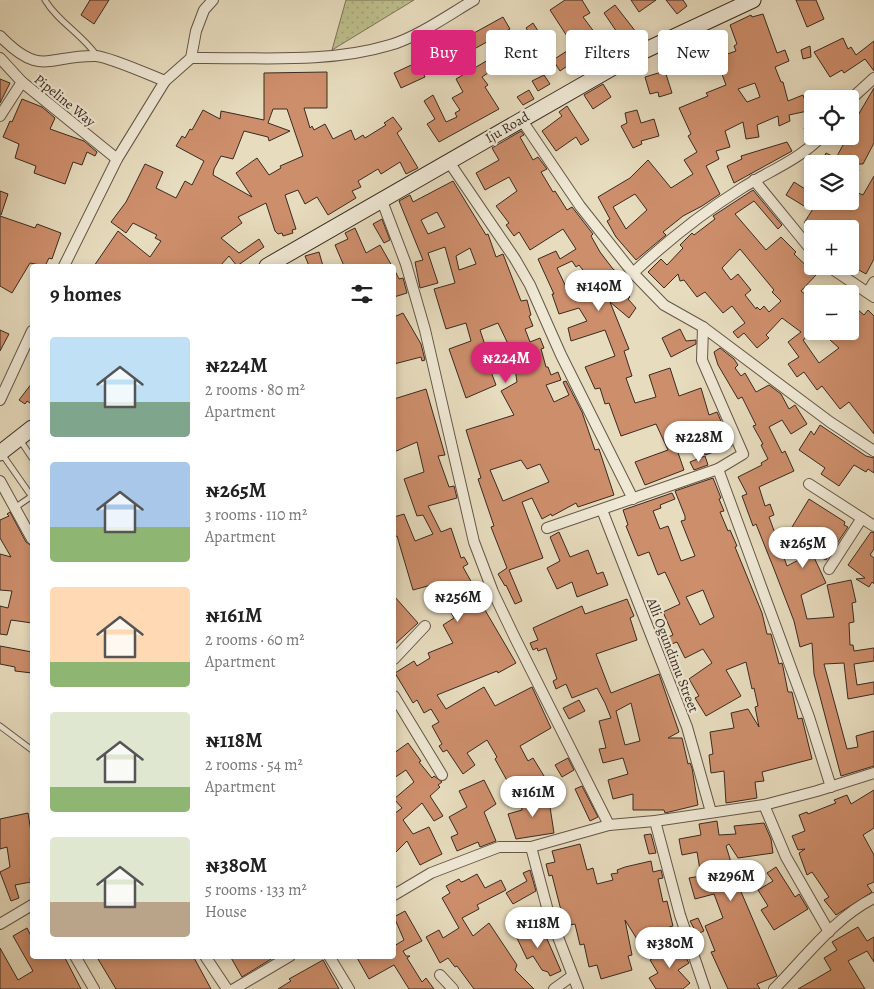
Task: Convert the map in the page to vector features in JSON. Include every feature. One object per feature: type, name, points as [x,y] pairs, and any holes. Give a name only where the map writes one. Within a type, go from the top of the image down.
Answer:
[{"type":"main road","name":"Iju Road","points":[[270,264],[633,56],[754,0]]},
{"type":"main road","points":[[1,453],[30,430]]},
{"type":"street","points":[[65,264],[117,159],[165,80],[191,58],[196,31],[204,10],[213,0]]},
{"type":"street","points":[[191,58],[295,58],[342,54],[391,45],[474,0]]},
{"type":"street","points":[[0,36],[15,51],[30,60],[49,62],[97,56],[165,80]]},
{"type":"street","name":"Pipeline Way","points":[[0,58],[22,82],[117,159]]},
{"type":"street","points":[[859,92],[874,78]]},
{"type":"street","points":[[0,116],[22,82]]},
{"type":"street","points":[[521,119],[580,206],[633,273],[664,305],[703,327],[830,422],[874,451]]},
{"type":"street","points":[[633,273],[702,213],[754,180],[803,154],[812,145]]},
{"type":"street","points":[[449,162],[515,259],[530,285],[561,355],[633,499]]},
{"type":"street","points":[[754,180],[804,241]]},
{"type":"street","points":[[382,200],[406,264],[425,330],[474,542],[511,630],[609,825]]},
{"type":"street","points":[[842,275],[871,294],[874,282]]},
{"type":"street","points":[[547,528],[718,468],[743,454],[702,360],[703,327]]},
{"type":"street","points":[[0,400],[30,335]]},
{"type":"street","points":[[718,468],[809,717],[831,787]]},
{"type":"street","points":[[0,481],[30,535]]},
{"type":"street","points":[[809,484],[874,526]]},
{"type":"street","name":"Alli Ogundimu Street","points":[[602,510],[687,727],[711,812]]},
{"type":"street","points":[[829,569],[862,518]]},
{"type":"street","points":[[396,657],[425,626]]},
{"type":"street","points":[[396,699],[442,775]]},
{"type":"street","points":[[396,894],[431,873],[471,856],[499,847],[531,847],[609,825],[655,821],[764,805],[874,773]]},
{"type":"street","points":[[764,805],[786,857],[828,932]]},
{"type":"street","points":[[655,821],[683,923],[705,989]]},
{"type":"street","points":[[531,847],[548,911],[578,989]]},
{"type":"street","points":[[774,989],[828,932],[850,913],[874,898]]},
{"type":"street","points":[[0,924],[30,906]]},
{"type":"street","points":[[76,959],[94,989]]},
{"type":"street","points":[[207,959],[227,989]]},
{"type":"street","points":[[234,989],[285,959]]},
{"type":"street","points":[[332,959],[349,989]]},
{"type":"street","points":[[440,975],[454,989]]},
{"type":"street","points":[[554,989],[572,976]]},
{"type":"lane","points":[[44,0],[51,11],[88,43],[97,56]]},
{"type":"lane","points":[[19,439],[30,455]]},
{"type":"lane","points":[[1,453],[30,493]]},
{"type":"lane","points":[[16,507],[30,497]]},
{"type":"lane","points":[[0,726],[30,748]]},
{"type":"green space","points":[[346,0],[414,0],[332,50]]},
{"type":"building","points":[[90,0],[109,0],[94,24],[81,15]]},
{"type":"building","points":[[565,0],[582,0],[590,13],[583,17],[593,30],[566,30],[566,35],[550,10]]},
{"type":"building","points":[[631,0],[656,0],[639,12]]},
{"type":"building","points":[[666,0],[683,0],[687,6],[677,14]]},
{"type":"building","points":[[796,0],[816,0],[824,19],[807,27]]},
{"type":"building","points":[[615,5],[634,30],[616,30],[604,13]]},
{"type":"building","points":[[763,14],[777,53],[785,50],[789,61],[775,67],[781,82],[783,82],[788,101],[803,95],[804,112],[789,115],[790,121],[779,126],[778,116],[757,125],[759,137],[746,139],[743,122],[725,131],[730,147],[716,151],[719,159],[706,166],[720,194],[683,216],[663,232],[666,235],[636,260],[616,237],[607,221],[610,219],[598,197],[630,178],[648,160],[671,188],[693,174],[684,160],[697,152],[688,136],[691,134],[679,108],[708,96],[706,93],[726,85],[722,75],[728,75],[728,54],[736,51],[734,46],[737,44],[730,25],[751,15],[752,17]],"holes":[[[755,83],[760,97],[747,102],[738,89]],[[635,194],[647,210],[626,229],[613,207]]]},
{"type":"building","points":[[503,17],[510,29],[486,30],[486,42],[476,48],[476,32]]},
{"type":"building","points":[[533,23],[537,30],[527,30],[526,28]]},
{"type":"building","points":[[843,38],[848,49],[851,47],[856,55],[874,41],[874,71],[865,59],[844,73],[842,70],[830,77],[814,52]]},
{"type":"building","points":[[810,46],[811,57],[803,59],[801,50]]},
{"type":"building","points":[[566,52],[566,67],[560,71],[556,65],[556,58]]},
{"type":"building","points":[[486,61],[486,74],[482,77],[488,85],[485,87],[499,109],[439,142],[427,124],[435,119],[424,101],[433,95],[446,122],[457,117],[455,113],[460,110],[452,98],[463,92],[456,79],[463,75],[476,75],[476,67]]},
{"type":"building","points":[[411,65],[411,75],[424,75],[425,77],[401,88],[394,73]]},
{"type":"building","points":[[327,72],[327,108],[304,108],[310,128],[312,126],[314,130],[325,124],[333,139],[351,130],[355,140],[363,135],[365,138],[386,125],[384,123],[393,117],[402,129],[397,133],[418,168],[406,174],[400,162],[381,174],[378,169],[358,181],[361,187],[352,191],[356,198],[328,215],[317,197],[305,204],[298,190],[285,195],[296,229],[292,230],[293,233],[283,236],[282,233],[278,234],[275,231],[266,203],[238,217],[242,223],[221,238],[239,253],[259,239],[264,247],[240,264],[235,264],[229,256],[222,264],[95,264],[118,231],[150,257],[161,241],[155,238],[157,235],[133,223],[126,233],[111,222],[126,202],[145,164],[163,172],[156,188],[176,198],[185,181],[192,185],[204,161],[176,146],[182,136],[185,138],[190,129],[192,130],[203,110],[220,119],[221,111],[264,120],[264,73]],"holes":[[[273,109],[287,109],[303,156],[280,166],[281,168],[269,175],[257,158],[236,173],[252,197],[213,175],[221,156],[233,159],[244,131],[268,137],[269,141],[290,131],[268,123]]]},
{"type":"building","points":[[658,73],[658,75],[666,75],[672,93],[659,97],[658,92],[650,94],[645,77]]},
{"type":"building","points":[[544,75],[550,84],[538,91],[532,81]]},
{"type":"building","points":[[0,79],[10,83],[0,103]]},
{"type":"building","points":[[603,84],[611,97],[593,109],[584,95]]},
{"type":"building","points":[[874,88],[874,143],[863,164],[859,164],[859,155],[838,155],[843,145],[859,145],[859,114]]},
{"type":"building","points":[[529,90],[534,99],[523,105],[517,97]]},
{"type":"building","points":[[22,99],[42,107],[55,118],[50,129],[84,141],[97,152],[95,156],[87,152],[82,165],[73,162],[65,184],[34,173],[36,166],[15,158],[19,144],[3,137]]},
{"type":"building","points":[[567,106],[589,140],[581,145],[576,137],[556,151],[542,131],[562,116],[559,112]]},
{"type":"building","points":[[637,110],[641,123],[654,119],[659,136],[641,141],[642,144],[633,148],[621,126],[627,123],[625,113]]},
{"type":"building","points":[[521,131],[524,135],[520,137],[533,160],[538,157],[547,169],[541,172],[553,192],[555,191],[567,210],[572,207],[593,234],[591,236],[600,252],[613,269],[623,277],[617,285],[630,297],[628,299],[636,308],[629,318],[610,302],[629,349],[624,351],[632,376],[626,378],[635,403],[656,397],[649,375],[670,368],[679,396],[701,388],[709,415],[717,412],[732,446],[705,455],[699,436],[675,444],[684,470],[645,485],[635,462],[668,450],[656,424],[621,436],[609,403],[605,404],[600,388],[595,389],[585,367],[615,356],[605,330],[571,341],[568,328],[587,321],[579,308],[559,314],[552,294],[554,294],[538,259],[556,251],[560,259],[576,249],[563,229],[530,250],[519,232],[514,236],[506,225],[509,223],[496,206],[517,191],[509,177],[485,190],[476,173],[499,160],[492,148]],"holes":[[[572,261],[576,267],[579,265],[597,288],[577,300],[572,287],[567,289],[557,268]]]},
{"type":"building","points":[[787,142],[792,151],[734,183],[727,166],[742,159],[741,156]]},
{"type":"building","points":[[874,176],[874,259],[866,274],[859,270],[859,220],[806,220],[812,210],[859,210],[859,193],[863,195]]},
{"type":"building","points":[[453,181],[486,235],[488,234],[496,257],[503,254],[521,301],[527,300],[531,315],[529,316],[533,326],[525,329],[530,342],[540,338],[544,348],[541,349],[546,367],[548,367],[551,375],[558,372],[561,380],[546,385],[554,402],[569,395],[563,382],[566,381],[582,412],[595,450],[599,449],[614,495],[578,507],[576,503],[552,516],[551,514],[542,519],[532,498],[522,502],[543,558],[509,570],[522,601],[515,604],[506,585],[498,574],[507,568],[491,527],[494,526],[478,479],[481,478],[466,430],[514,415],[501,391],[517,382],[514,362],[521,359],[514,343],[509,346],[498,323],[480,330],[491,363],[488,364],[496,385],[466,398],[449,349],[471,341],[466,323],[446,329],[434,289],[455,283],[445,247],[428,253],[438,283],[420,288],[415,262],[423,260],[399,201],[410,195],[413,202]],"holes":[[[437,212],[445,227],[428,234],[421,220]],[[470,248],[476,264],[459,270],[456,256]],[[521,460],[527,469],[540,464],[549,482],[503,501],[490,470]]]},
{"type":"building","points":[[794,182],[804,188],[804,206],[786,195]]},
{"type":"building","points":[[753,190],[782,225],[778,229],[754,201],[735,214],[766,250],[781,237],[796,252],[794,254],[804,264],[804,275],[816,275],[807,285],[804,285],[801,291],[804,293],[803,340],[819,363],[839,348],[830,340],[859,340],[859,311],[864,315],[868,310],[874,316],[874,434],[849,402],[840,409],[822,386],[817,390],[804,372],[797,377],[788,364],[799,357],[788,342],[801,332],[782,318],[766,335],[769,338],[757,348],[744,333],[738,338],[733,332],[745,323],[732,306],[723,313],[705,292],[697,297],[684,280],[680,281],[678,274],[664,288],[648,272],[661,259],[667,265],[683,248],[680,245],[692,233],[694,235],[715,219],[713,216]],"holes":[[[740,249],[774,290],[772,292],[781,301],[769,312],[764,306],[760,310],[757,307],[756,309],[745,295],[751,290],[738,274],[731,280],[722,268]]]},
{"type":"building","points":[[0,191],[8,194],[1,215],[0,215]]},
{"type":"building","points":[[0,216],[35,228],[37,224],[61,233],[52,259],[49,258],[46,264],[30,263],[12,293],[0,286]]},
{"type":"building","points":[[382,219],[390,240],[384,243],[373,224]]},
{"type":"building","points":[[355,228],[366,253],[380,245],[391,264],[343,264],[335,245],[348,239],[345,233]]},
{"type":"building","points":[[319,252],[322,264],[308,264],[305,256]]},
{"type":"building","points":[[396,273],[399,279],[403,278],[407,293],[396,296]]},
{"type":"building","points":[[403,313],[421,344],[425,360],[422,361],[421,357],[396,363],[396,316]]},
{"type":"building","points":[[680,329],[686,341],[696,340],[696,344],[671,357],[662,338]]},
{"type":"building","points":[[0,330],[9,334],[0,351]]},
{"type":"building","points":[[720,348],[734,359],[738,365],[735,368],[741,376],[745,373],[756,392],[769,385],[781,394],[789,409],[795,405],[807,424],[791,434],[782,420],[769,427],[782,453],[785,451],[794,471],[759,487],[765,506],[770,504],[774,515],[769,517],[787,566],[812,553],[826,583],[801,595],[807,619],[834,617],[827,585],[851,580],[856,602],[852,603],[854,622],[849,623],[850,645],[853,645],[854,651],[874,648],[874,661],[854,664],[857,685],[874,682],[874,694],[848,699],[844,663],[824,664],[847,749],[858,747],[856,736],[874,731],[874,766],[841,776],[814,674],[812,643],[800,647],[794,621],[756,524],[753,526],[742,496],[747,494],[738,477],[762,465],[761,463],[768,459],[761,445],[763,444],[753,426],[756,425],[742,397],[738,399],[718,365],[714,352]]},
{"type":"building","points":[[30,386],[30,403],[27,401],[25,404],[19,400]]},
{"type":"building","points":[[426,389],[445,455],[438,456],[449,487],[454,486],[457,498],[428,506],[441,532],[451,528],[461,558],[464,557],[468,564],[463,567],[477,592],[475,593],[516,663],[498,673],[497,671],[437,695],[446,709],[484,687],[495,706],[532,687],[551,728],[520,746],[528,761],[533,758],[544,776],[514,793],[487,740],[467,753],[475,765],[463,774],[447,750],[443,752],[439,746],[442,744],[432,726],[439,722],[431,709],[424,713],[417,700],[413,703],[396,675],[396,672],[414,661],[417,666],[430,658],[428,653],[453,643],[443,625],[454,618],[435,584],[413,590],[396,536],[396,516],[404,514],[415,541],[433,534],[423,515],[417,516],[404,479],[424,472],[417,442],[396,451],[396,398]]},
{"type":"building","points":[[820,425],[866,456],[874,458],[874,473],[868,469],[866,472],[854,465],[839,486],[821,474],[825,468],[799,450],[811,431],[814,435]]},
{"type":"building","points":[[705,456],[708,465],[694,470],[690,462]]},
{"type":"building","points":[[713,478],[724,511],[720,512],[737,546],[735,547],[762,613],[767,634],[771,634],[779,664],[782,663],[788,692],[792,692],[798,719],[802,718],[812,759],[762,772],[764,781],[755,782],[757,798],[726,803],[724,771],[711,773],[709,755],[713,754],[710,732],[734,728],[731,713],[748,709],[759,727],[755,707],[758,706],[746,662],[726,670],[741,696],[706,716],[695,698],[699,696],[689,679],[712,663],[703,649],[685,658],[677,642],[669,645],[666,638],[673,635],[663,612],[680,604],[665,572],[658,575],[649,552],[638,556],[626,526],[628,525],[623,510],[672,493],[675,499],[660,505],[661,508],[653,511],[660,529],[668,526],[681,561],[695,556],[681,521],[685,520],[685,516],[675,491]],"holes":[[[703,590],[714,617],[700,625],[686,597]]]},
{"type":"building","points":[[809,499],[845,522],[844,525],[848,527],[826,560],[810,552],[813,547],[789,532]]},
{"type":"building","points":[[10,512],[26,542],[30,545],[30,623],[11,620],[7,635],[0,634],[0,606],[8,608],[12,591],[0,590],[0,554],[11,557],[0,538],[0,520],[9,516],[7,514]]},
{"type":"building","points":[[559,532],[570,557],[588,550],[597,574],[603,572],[608,585],[577,597],[572,582],[557,589],[547,568],[560,561],[550,537]]},
{"type":"building","points":[[871,532],[874,533],[874,549],[870,555],[874,558],[874,584],[872,582],[869,587],[856,579],[865,578],[848,565]]},
{"type":"building","points":[[396,598],[418,623],[396,643]]},
{"type":"building","points":[[627,599],[634,616],[630,618],[637,640],[596,654],[611,693],[659,674],[679,732],[668,738],[682,738],[688,764],[690,763],[692,768],[698,805],[665,813],[664,810],[633,810],[633,794],[613,799],[608,780],[628,774],[623,758],[603,763],[599,749],[606,748],[599,721],[611,718],[605,703],[597,688],[572,698],[566,684],[556,689],[553,681],[557,679],[546,648],[538,651],[537,648],[533,650],[530,643],[538,640],[533,628],[582,606],[585,614]],"holes":[[[631,703],[640,741],[625,745],[616,711]]]},
{"type":"building","points":[[0,646],[30,652],[30,673],[15,671],[15,667],[0,664]]},
{"type":"building","points":[[579,700],[585,711],[569,719],[563,708]]},
{"type":"building","points":[[408,743],[421,761],[419,762],[432,778],[434,776],[442,782],[438,785],[440,787],[430,796],[443,816],[434,821],[422,803],[403,820],[413,834],[429,827],[442,854],[420,865],[407,841],[396,852],[396,812],[402,808],[396,801],[396,797],[414,782],[406,770],[396,777],[396,752]]},
{"type":"building","points":[[568,758],[574,770],[562,777],[555,765]]},
{"type":"building","points":[[484,780],[496,804],[484,812],[496,841],[480,847],[478,842],[457,851],[451,837],[458,834],[449,817],[467,807],[459,791]]},
{"type":"building","points":[[582,786],[598,817],[590,821],[575,789]]},
{"type":"building","points":[[874,790],[874,828],[863,835],[874,855],[874,882],[867,885],[872,892],[836,915],[824,900],[829,897],[812,872],[807,875],[799,853],[805,849],[798,850],[792,836],[805,831],[799,815],[807,812],[808,814],[836,803],[834,800],[847,795],[851,804]]},
{"type":"building","points":[[548,794],[554,833],[516,839],[508,814],[522,810],[521,798]]},
{"type":"building","points":[[28,813],[30,826],[30,882],[15,885],[19,898],[11,901],[0,872],[10,867],[7,847],[0,849],[0,819]]},
{"type":"building","points":[[717,821],[719,835],[736,834],[734,826],[764,823],[771,839],[773,853],[738,858],[729,844],[726,846],[735,889],[739,887],[777,976],[757,984],[760,989],[728,989],[711,952],[715,951],[705,926],[723,918],[714,894],[695,899],[689,878],[701,876],[697,852],[682,855],[679,839],[701,835],[699,824]]},
{"type":"building","points":[[651,834],[656,853],[649,854],[644,835]]},
{"type":"building","points":[[580,844],[587,870],[593,868],[597,884],[613,880],[611,874],[618,873],[617,870],[651,861],[653,872],[661,870],[663,878],[658,879],[663,902],[667,901],[673,926],[669,927],[672,940],[642,947],[625,920],[632,955],[628,956],[632,970],[601,979],[597,965],[589,967],[584,944],[580,945],[575,924],[565,926],[552,875],[549,876],[546,864],[555,862],[552,851]]},
{"type":"building","points":[[776,867],[795,897],[799,894],[808,909],[774,930],[761,910],[768,906],[758,890],[773,881],[767,873]]},
{"type":"building","points":[[530,870],[536,891],[513,904],[506,893],[527,881],[523,873]]},
{"type":"building","points":[[477,874],[485,888],[501,880],[506,890],[477,905],[479,909],[462,918],[473,936],[489,923],[517,965],[515,970],[534,989],[474,989],[457,966],[455,967],[448,958],[440,963],[426,937],[439,930],[443,938],[459,928],[442,898],[450,893],[446,886],[459,879],[461,882],[464,881]]},
{"type":"building","points":[[405,911],[422,941],[403,951],[406,956],[410,956],[407,958],[422,982],[426,978],[434,989],[409,989],[394,965],[369,979],[358,959],[396,959],[396,945],[404,940],[396,922],[396,916]]},
{"type":"building","points":[[698,918],[704,931],[697,934],[690,921]]},
{"type":"building","points":[[540,923],[561,971],[550,976],[548,972],[542,970],[533,956],[527,959],[515,934]]},
{"type":"building","points":[[858,927],[867,941],[874,937],[874,962],[867,951],[848,961],[865,989],[798,989],[831,970],[824,958],[837,950],[832,942]]},
{"type":"building","points":[[27,928],[30,934],[30,959],[66,959],[81,989],[0,989],[0,948],[18,980],[33,971],[13,936]]},
{"type":"building","points":[[677,943],[689,963],[678,970],[690,983],[683,989],[656,989],[649,978],[658,973],[650,960]]},
{"type":"building","points":[[98,959],[195,959],[211,989],[116,989]]},
{"type":"building","points":[[232,959],[271,959],[242,977]]},
{"type":"building","points":[[323,960],[339,989],[278,989],[291,981],[289,979]]}]
